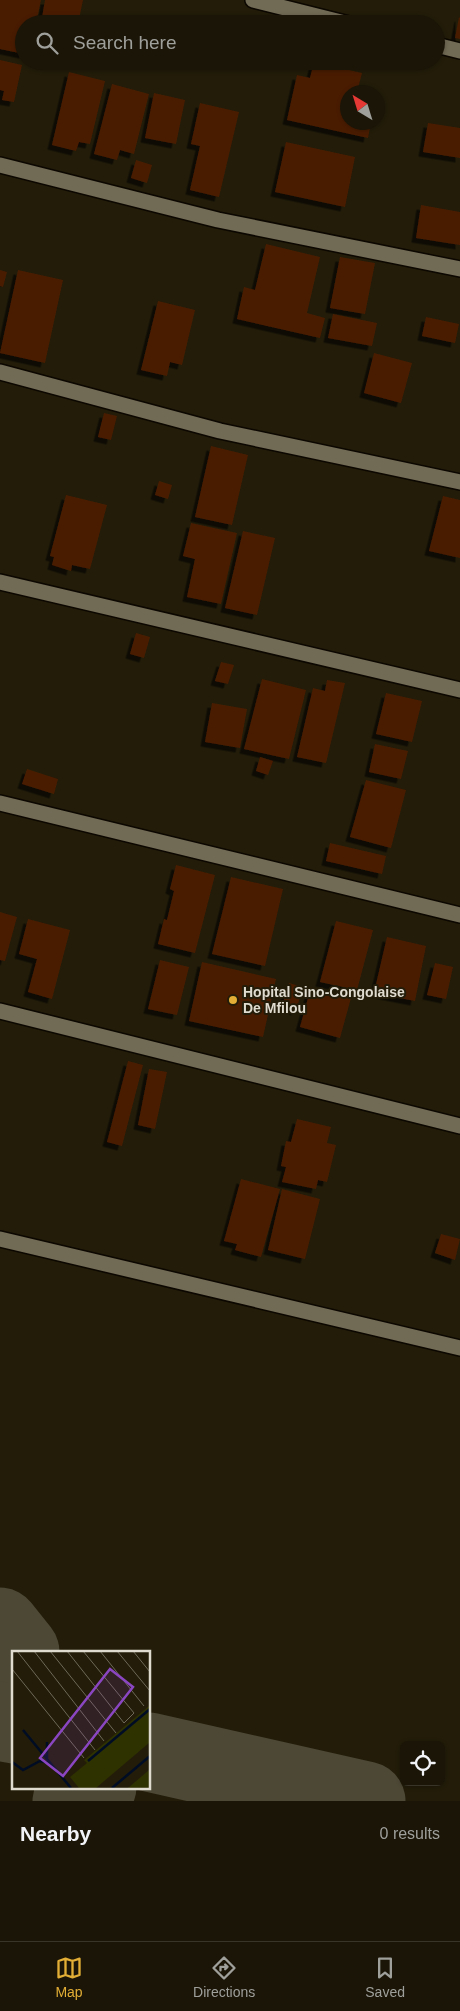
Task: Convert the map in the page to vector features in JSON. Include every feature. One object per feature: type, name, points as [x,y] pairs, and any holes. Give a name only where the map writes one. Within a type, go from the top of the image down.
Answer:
[{"type":"street","points":[[253,0],[313,15]]},
{"type":"street","points":[[445,48],[460,51]]},
{"type":"street","points":[[0,165],[218,220],[460,269]]},
{"type":"street","points":[[0,372],[220,431],[460,482]]},
{"type":"street","points":[[0,582],[460,690]]},
{"type":"street","points":[[0,803],[460,915]]},
{"type":"street","points":[[0,1011],[460,1126]]},
{"type":"street","points":[[0,1239],[460,1348]]},
{"type":"building","points":[[0,0],[41,0],[38,15],[15,15],[15,52],[0,49]]},
{"type":"building","points":[[45,0],[83,0],[80,15],[42,15]]},
{"type":"building","points":[[460,18],[460,39],[455,38]]},
{"type":"building","points":[[0,60],[15,63],[15,70],[21,70],[14,102],[2,100],[4,91],[0,90]]},
{"type":"building","points":[[312,70],[349,70],[362,73],[359,85],[340,85],[340,130],[370,130],[368,138],[287,120],[297,75],[310,78]]},
{"type":"building","points":[[69,72],[105,81],[90,144],[79,142],[76,151],[52,145]]},
{"type":"building","points":[[112,84],[149,94],[134,154],[120,150],[117,160],[94,154]]},
{"type":"building","points":[[154,93],[185,100],[176,144],[145,138]]},
{"type":"building","points":[[200,103],[239,112],[219,197],[190,190],[200,146],[191,144]]},
{"type":"building","points":[[428,123],[460,128],[460,158],[423,152]]},
{"type":"building","points":[[286,142],[355,157],[345,207],[275,192]]},
{"type":"building","points":[[136,160],[152,165],[147,183],[131,178]]},
{"type":"building","points":[[421,205],[460,212],[460,245],[416,238]]},
{"type":"building","points":[[266,244],[320,257],[307,313],[325,318],[320,338],[237,319],[244,287],[255,290]]},
{"type":"building","points":[[340,257],[375,263],[365,314],[330,308]]},
{"type":"building","points":[[0,270],[7,272],[3,287],[0,286]]},
{"type":"building","points":[[18,270],[63,280],[45,363],[0,353]]},
{"type":"building","points":[[158,301],[195,310],[182,365],[170,362],[167,376],[141,370]]},
{"type":"building","points":[[333,314],[377,323],[372,346],[328,338]]},
{"type":"building","points":[[426,317],[459,324],[455,343],[422,336]]},
{"type":"building","points":[[374,353],[412,363],[401,403],[364,393]]},
{"type":"building","points":[[104,413],[117,416],[111,440],[98,437]]},
{"type":"building","points":[[211,446],[248,455],[232,525],[195,517]]},
{"type":"building","points":[[159,481],[172,485],[168,499],[155,495]]},
{"type":"building","points":[[66,495],[107,505],[90,569],[72,565],[71,571],[52,565],[54,557],[50,556]]},
{"type":"building","points":[[443,496],[460,500],[460,558],[429,551]]},
{"type":"building","points":[[191,523],[237,533],[221,604],[187,597],[195,559],[183,556]]},
{"type":"building","points":[[243,531],[275,538],[257,615],[225,608]]},
{"type":"building","points":[[136,633],[150,637],[144,658],[130,654]]},
{"type":"building","points":[[221,662],[234,665],[228,684],[215,681]]},
{"type":"building","points":[[262,679],[306,690],[289,759],[244,749]]},
{"type":"building","points":[[327,680],[345,683],[326,763],[297,757],[313,688],[325,691]]},
{"type":"building","points":[[386,693],[422,701],[412,742],[376,734]]},
{"type":"building","points":[[212,703],[247,709],[240,748],[205,742]]},
{"type":"building","points":[[375,744],[408,751],[401,779],[369,772]]},
{"type":"building","points":[[260,757],[273,761],[268,775],[256,771]]},
{"type":"building","points":[[27,769],[58,779],[54,794],[22,784]]},
{"type":"building","points":[[366,780],[406,790],[391,848],[350,837]]},
{"type":"building","points":[[330,843],[386,856],[382,874],[326,861]]},
{"type":"building","points":[[176,865],[215,875],[195,953],[158,944],[164,919],[167,920],[174,891],[170,889]]},
{"type":"building","points":[[231,877],[283,889],[265,966],[212,954]]},
{"type":"building","points":[[0,912],[17,917],[5,961],[0,960]]},
{"type":"building","points":[[28,919],[70,930],[52,999],[28,992],[37,959],[19,954]]},
{"type":"building","points":[[336,921],[373,930],[357,990],[320,982]]},
{"type":"building","points":[[387,937],[426,946],[415,1001],[374,993]]},
{"type":"building","points":[[160,960],[189,967],[177,1015],[148,1009]]},
{"type":"building","name":"Hopital Sino-Congolaise De Mfilou","points":[[202,962],[276,979],[263,1037],[189,1021]]},
{"type":"building","points":[[435,963],[453,967],[446,999],[427,995]]},
{"type":"building","points":[[289,983],[303,987],[296,1011],[282,1006]]},
{"type":"building","points":[[311,987],[351,998],[340,1038],[300,1027]]},
{"type":"building","points":[[128,1061],[143,1065],[122,1146],[107,1142]]},
{"type":"building","points":[[149,1069],[167,1072],[155,1129],[138,1125]]},
{"type":"building","points":[[297,1119],[331,1127],[327,1143],[336,1145],[327,1182],[318,1180],[316,1189],[282,1182],[286,1167],[281,1166],[286,1141],[291,1142]]},
{"type":"building","points":[[241,1179],[280,1189],[261,1257],[235,1250],[237,1244],[224,1241]]},
{"type":"building","points":[[282,1189],[320,1199],[305,1259],[268,1250]]},
{"type":"building","points":[[441,1234],[460,1239],[455,1260],[435,1253]]},
{"type":"taxiway","points":[[0,1627],[19,1651]]},
{"type":"taxiway","points":[[0,1721],[12,1724]]},
{"type":"taxiway","points":[[150,1752],[366,1801]]},
{"type":"taxiway","points":[[72,1801],[79,1795],[95,1788]]},
{"type":"place","name":"Hopital Sino-Congolaise De Mfilou","points":[[233,1000]]}]
